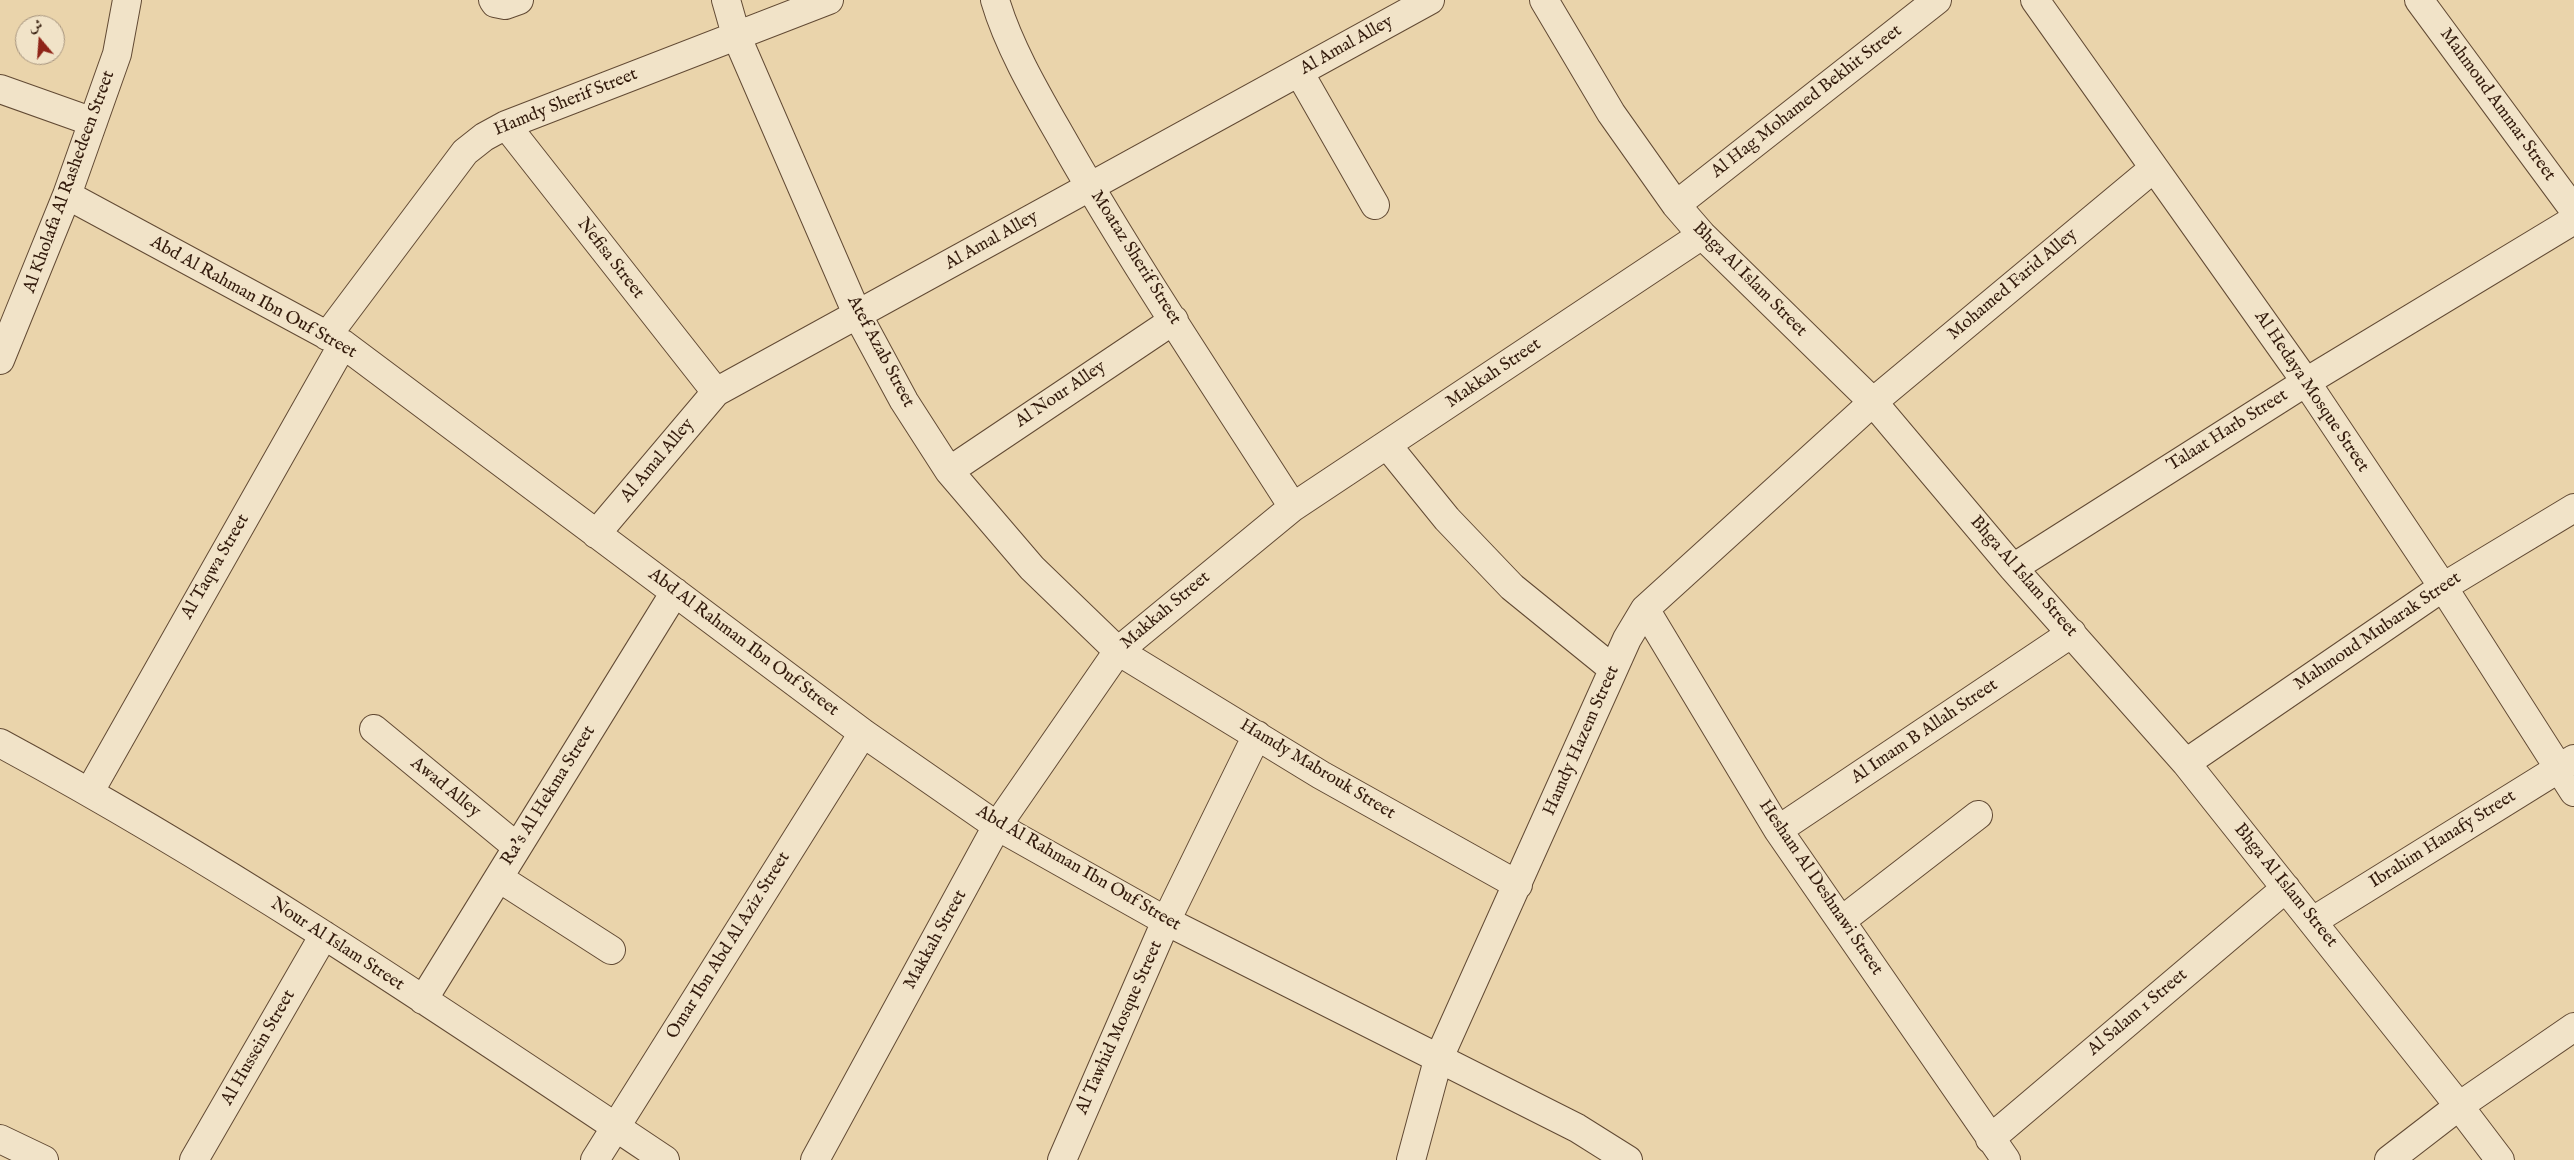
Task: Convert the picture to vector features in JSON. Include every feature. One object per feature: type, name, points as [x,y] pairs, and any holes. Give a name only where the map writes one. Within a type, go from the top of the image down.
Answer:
[{"type":"street","name":"Al Kholafa Al Rashedeen Street","points":[[0,360],[8,321],[67,195],[117,54],[127,0]]},
{"type":"street","points":[[493,0],[496,3],[505,5],[519,0]]},
{"type":"street","name":"Atef Azab Street","points":[[726,0],[736,35],[857,314],[904,401],[949,471],[1032,568],[1118,650]]},
{"type":"street","name":"Hamdy Sherif Street","points":[[335,340],[465,152],[484,137],[506,124],[829,0]]},
{"type":"street","name":"Moataz Sherif Street","points":[[995,0],[1000,19],[1040,99],[1090,187],[1292,507]]},
{"type":"street","name":"Al Amal Alley","points":[[596,534],[716,392],[1430,0]]},
{"type":"street","name":"Bhga Al Islam Street","points":[[1544,0],[1611,113],[1676,205],[1702,235],[1872,402],[2013,568],[2186,763],[2313,921],[2500,1160]]},
{"type":"street","name":"Al Hag Mohamed Bekhit Street","points":[[1676,205],[1937,0]]},
{"type":"street","name":"Al Hedaya Mosque Street","points":[[2035,0],[2306,382],[2443,586],[2567,764],[2574,792]]},
{"type":"street","name":"Mahmoud Ammar Street","points":[[2419,0],[2574,210]]},
{"type":"street","points":[[1299,72],[1375,204]]},
{"type":"street","points":[[0,89],[93,122]]},
{"type":"street","name":"Nefisa Street","points":[[506,124],[603,251],[716,392]]},
{"type":"street","name":"Mohamed Farid Alley","points":[[1872,402],[2154,168]]},
{"type":"street","name":"Abd Al Rahman Ibn Ouf Street","points":[[67,195],[335,340],[863,733],[997,826],[1166,921],[1438,1060],[1577,1128],[1628,1160]]},
{"type":"street","name":"Talaat Harb Street","points":[[2013,568],[2306,382],[2574,220]]},
{"type":"street","name":"Makkah Street","points":[[815,1160],[997,826],[1118,650],[1292,507],[1702,235]]},
{"type":"street","name":"Al Nour Alley","points":[[949,471],[1174,320]]},
{"type":"street","name":"Al Taqwa Street","points":[[90,791],[335,340]]},
{"type":"street","name":"Hamdy Hazem Street","points":[[1411,1160],[1438,1060],[1518,886],[1627,639],[1645,609],[1872,402]]},
{"type":"street","points":[[1387,445],[1447,519],[1512,587],[1614,669]]},
{"type":"street","name":"Mahmoud Mubarak Street","points":[[2186,763],[2443,586],[2574,508]]},
{"type":"street","name":"Ra's Al Hekma Street","points":[[423,1000],[675,592]]},
{"type":"street","name":"Hesham Al Deshnawi Street","points":[[1645,609],[1778,830],[1998,1149]]},
{"type":"street","name":"Al Imam B Allah Street","points":[[1778,830],[2072,633]]},
{"type":"street","name":"Hamdy Mabrouk Street","points":[[1118,650],[1321,775],[1518,886]]},
{"type":"street","name":"Awad Alley","points":[[374,729],[517,847]]},
{"type":"street","name":"Omar Ibn Abd Al Aziz Street","points":[[595,1160],[863,733]]},
{"type":"street","name":"Al Tawhid Mosque Street","points":[[1062,1160],[1166,921],[1257,735]]},
{"type":"street","name":"Nour Al Islam Street","points":[[0,742],[90,791],[324,935],[665,1160]]},
{"type":"street","name":"Ibrahim Hanafy Street","points":[[2313,921],[2567,764]]},
{"type":"street","points":[[1841,921],[1978,815]]},
{"type":"street","points":[[499,878],[611,950]]},
{"type":"street","name":"Al Salam 1 Street","points":[[1998,1149],[2286,888]]},
{"type":"street","name":"Al Hussein Street","points":[[194,1160],[324,935]]},
{"type":"street","points":[[2388,1160],[2459,1106],[2574,1027]]},
{"type":"street","points":[[0,1139],[44,1160]]}]
